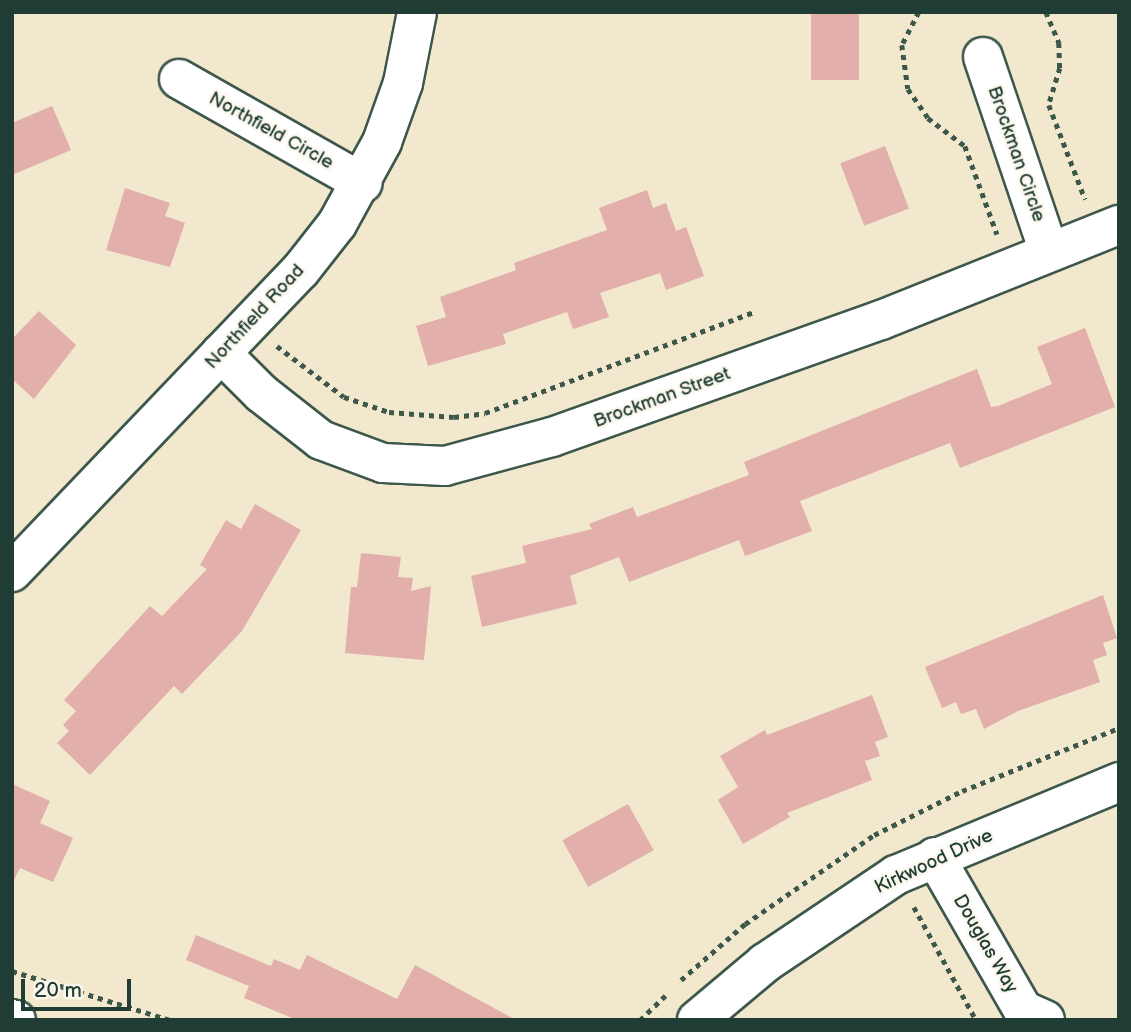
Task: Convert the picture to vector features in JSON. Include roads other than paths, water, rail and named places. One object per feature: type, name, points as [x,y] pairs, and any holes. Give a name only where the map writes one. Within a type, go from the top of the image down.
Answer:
[{"type":"street","name":"Northfield Road","points":[[12,572],[299,271],[363,183],[403,83],[416,12]]},
{"type":"street","name":"Brockman Circle","points":[[983,57],[1049,252]]},
{"type":"street","name":"Northfield Circle","points":[[178,79],[363,183]]},
{"type":"street","name":"Brockman Street","points":[[221,352],[261,393],[321,440],[383,463],[445,467],[552,437],[881,320],[1109,229]]},
{"type":"street","name":"Kirkwood Drive","points":[[697,1020],[765,963],[896,875],[1119,782]]},
{"type":"street","name":"Douglas Way","points":[[936,857],[1023,1010],[1045,1020]]}]
